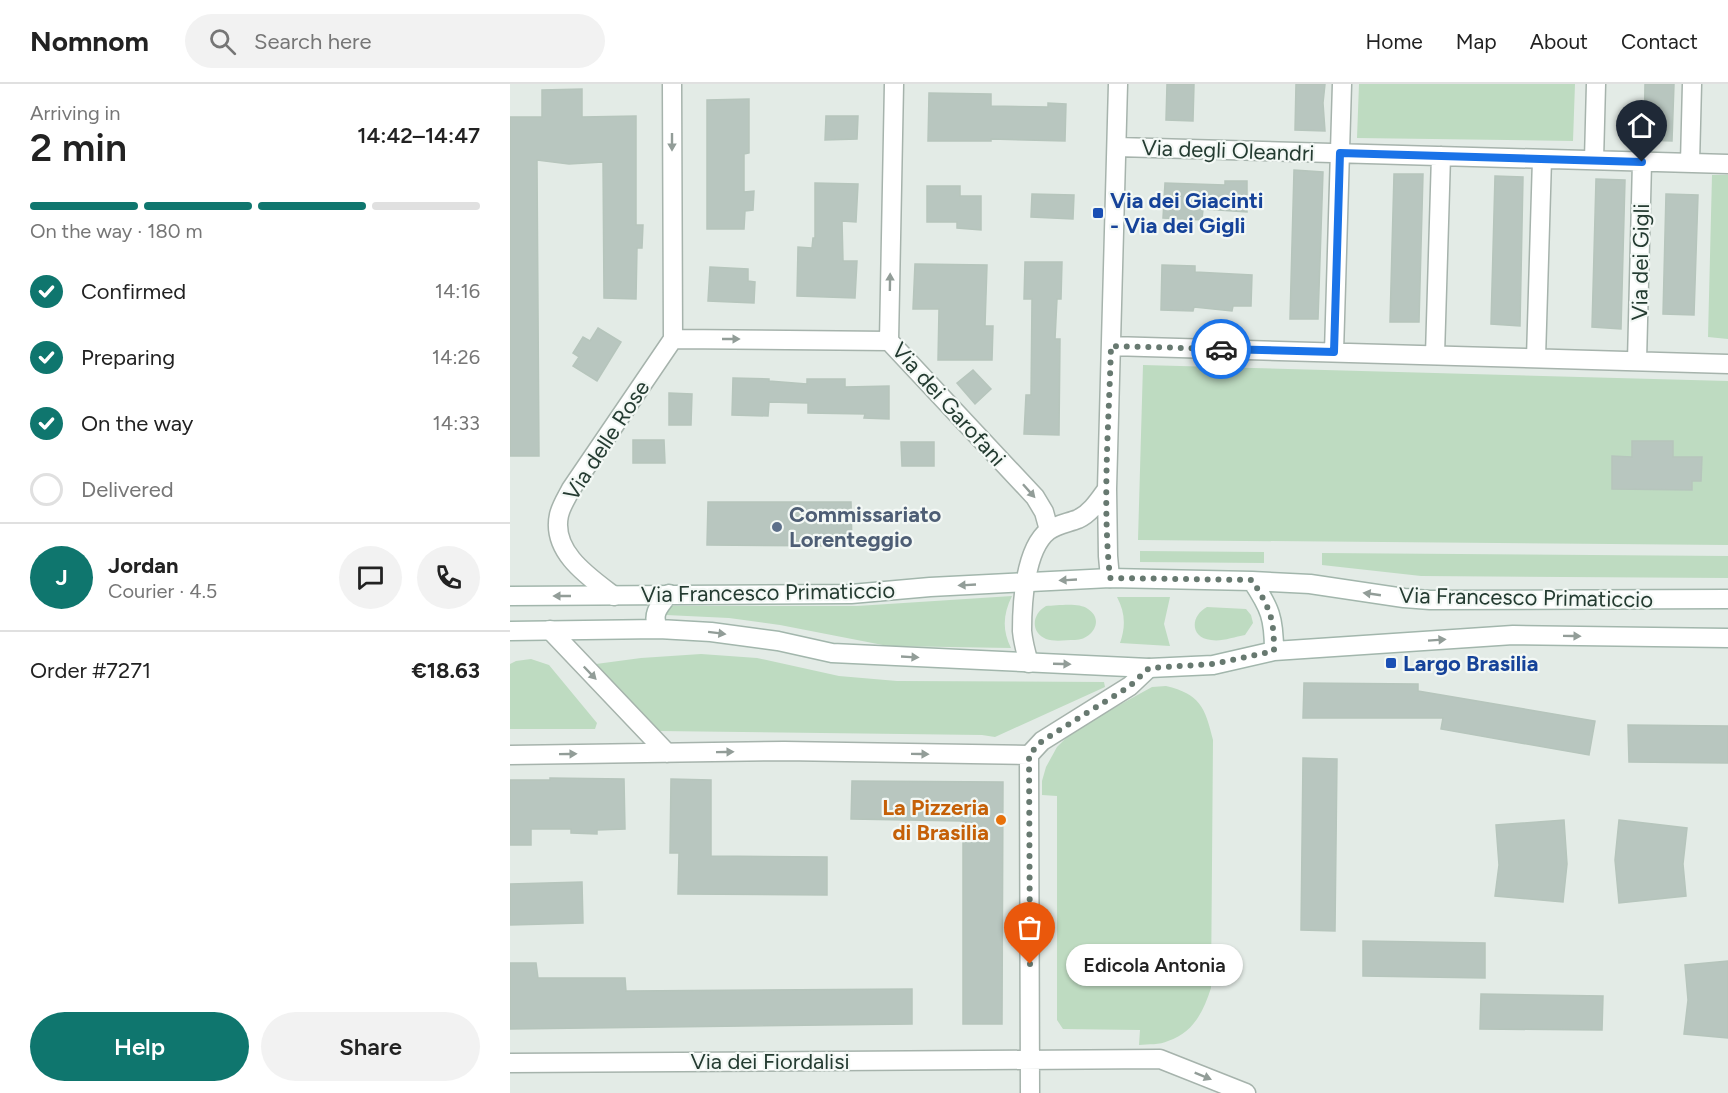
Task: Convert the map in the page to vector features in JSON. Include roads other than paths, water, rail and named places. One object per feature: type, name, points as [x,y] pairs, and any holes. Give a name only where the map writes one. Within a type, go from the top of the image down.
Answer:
[{"type":"street","points":[[672,84],[673,339],[889,340]]},
{"type":"street","name":"Via dei Garofani","points":[[894,84],[889,340],[1035,497],[1044,512],[1049,530]]},
{"type":"street","points":[[1110,578],[1107,489],[1119,84]]},
{"type":"street","name":"Via degli Oleandri","points":[[1340,153],[1342,84]]},
{"type":"street","points":[[1594,160],[1596,84]]},
{"type":"street","points":[[1690,163],[1692,84]]},
{"type":"street","name":"Via degli Oleandri","points":[[1117,147],[1728,164]]},
{"type":"street","points":[[1334,352],[1340,153]]},
{"type":"street","points":[[1435,355],[1441,156]]},
{"type":"street","points":[[1536,358],[1542,159]]},
{"type":"street","name":"Via dei Gigli","points":[[1637,361],[1642,162]]},
{"type":"street","name":"Via delle Rose","points":[[614,596],[589,578],[564,549],[560,536],[559,513],[571,489],[673,339]]},
{"type":"street","points":[[1111,346],[1728,364]]},
{"type":"street","points":[[1026,582],[1110,578],[1252,580],[1268,606],[1274,629],[1274,651],[1213,664],[1149,668],[1029,663],[1022,633],[1026,582],[1032,553],[1039,540],[1049,530],[1085,516],[1107,489]]},
{"type":"street","name":"Via Francesco Primaticcio","points":[[1252,580],[1310,584],[1431,600],[1728,599]]},
{"type":"street","name":"Via Francesco Primaticcio","points":[[510,596],[851,594],[1026,582]]},
{"type":"street","points":[[659,629],[655,622],[655,615],[669,594]]},
{"type":"street","name":"Via Francesco Primaticcio","points":[[510,631],[659,629],[711,632],[778,641],[832,653],[1029,663]]},
{"type":"street","points":[[550,630],[667,753]]},
{"type":"street","name":"Via Francesco Primaticcio","points":[[1274,651],[1513,635],[1728,638]]},
{"type":"street","points":[[1030,1093],[1029,755],[1042,741],[1130,686],[1149,668]]},
{"type":"street","points":[[510,755],[784,751],[1029,755]]},
{"type":"street","points":[[1029,1060],[1160,1059],[1246,1093]]},
{"type":"street","name":"Via dei Fiordalisi","points":[[510,1063],[1029,1060]]},
{"type":"place","name":"Via dei Giacinti - Via dei Gigli","points":[[1098,213]]},
{"type":"place","name":"Commissariato Lorenteggio","points":[[777,527]]},
{"type":"place","name":"Largo Brasilia","points":[[1391,663]]},
{"type":"place","name":"La Pizzeria di Brasilia","points":[[1001,820]]},
{"type":"place","name":"Edicola Antonia","points":[[1030,964]]}]
